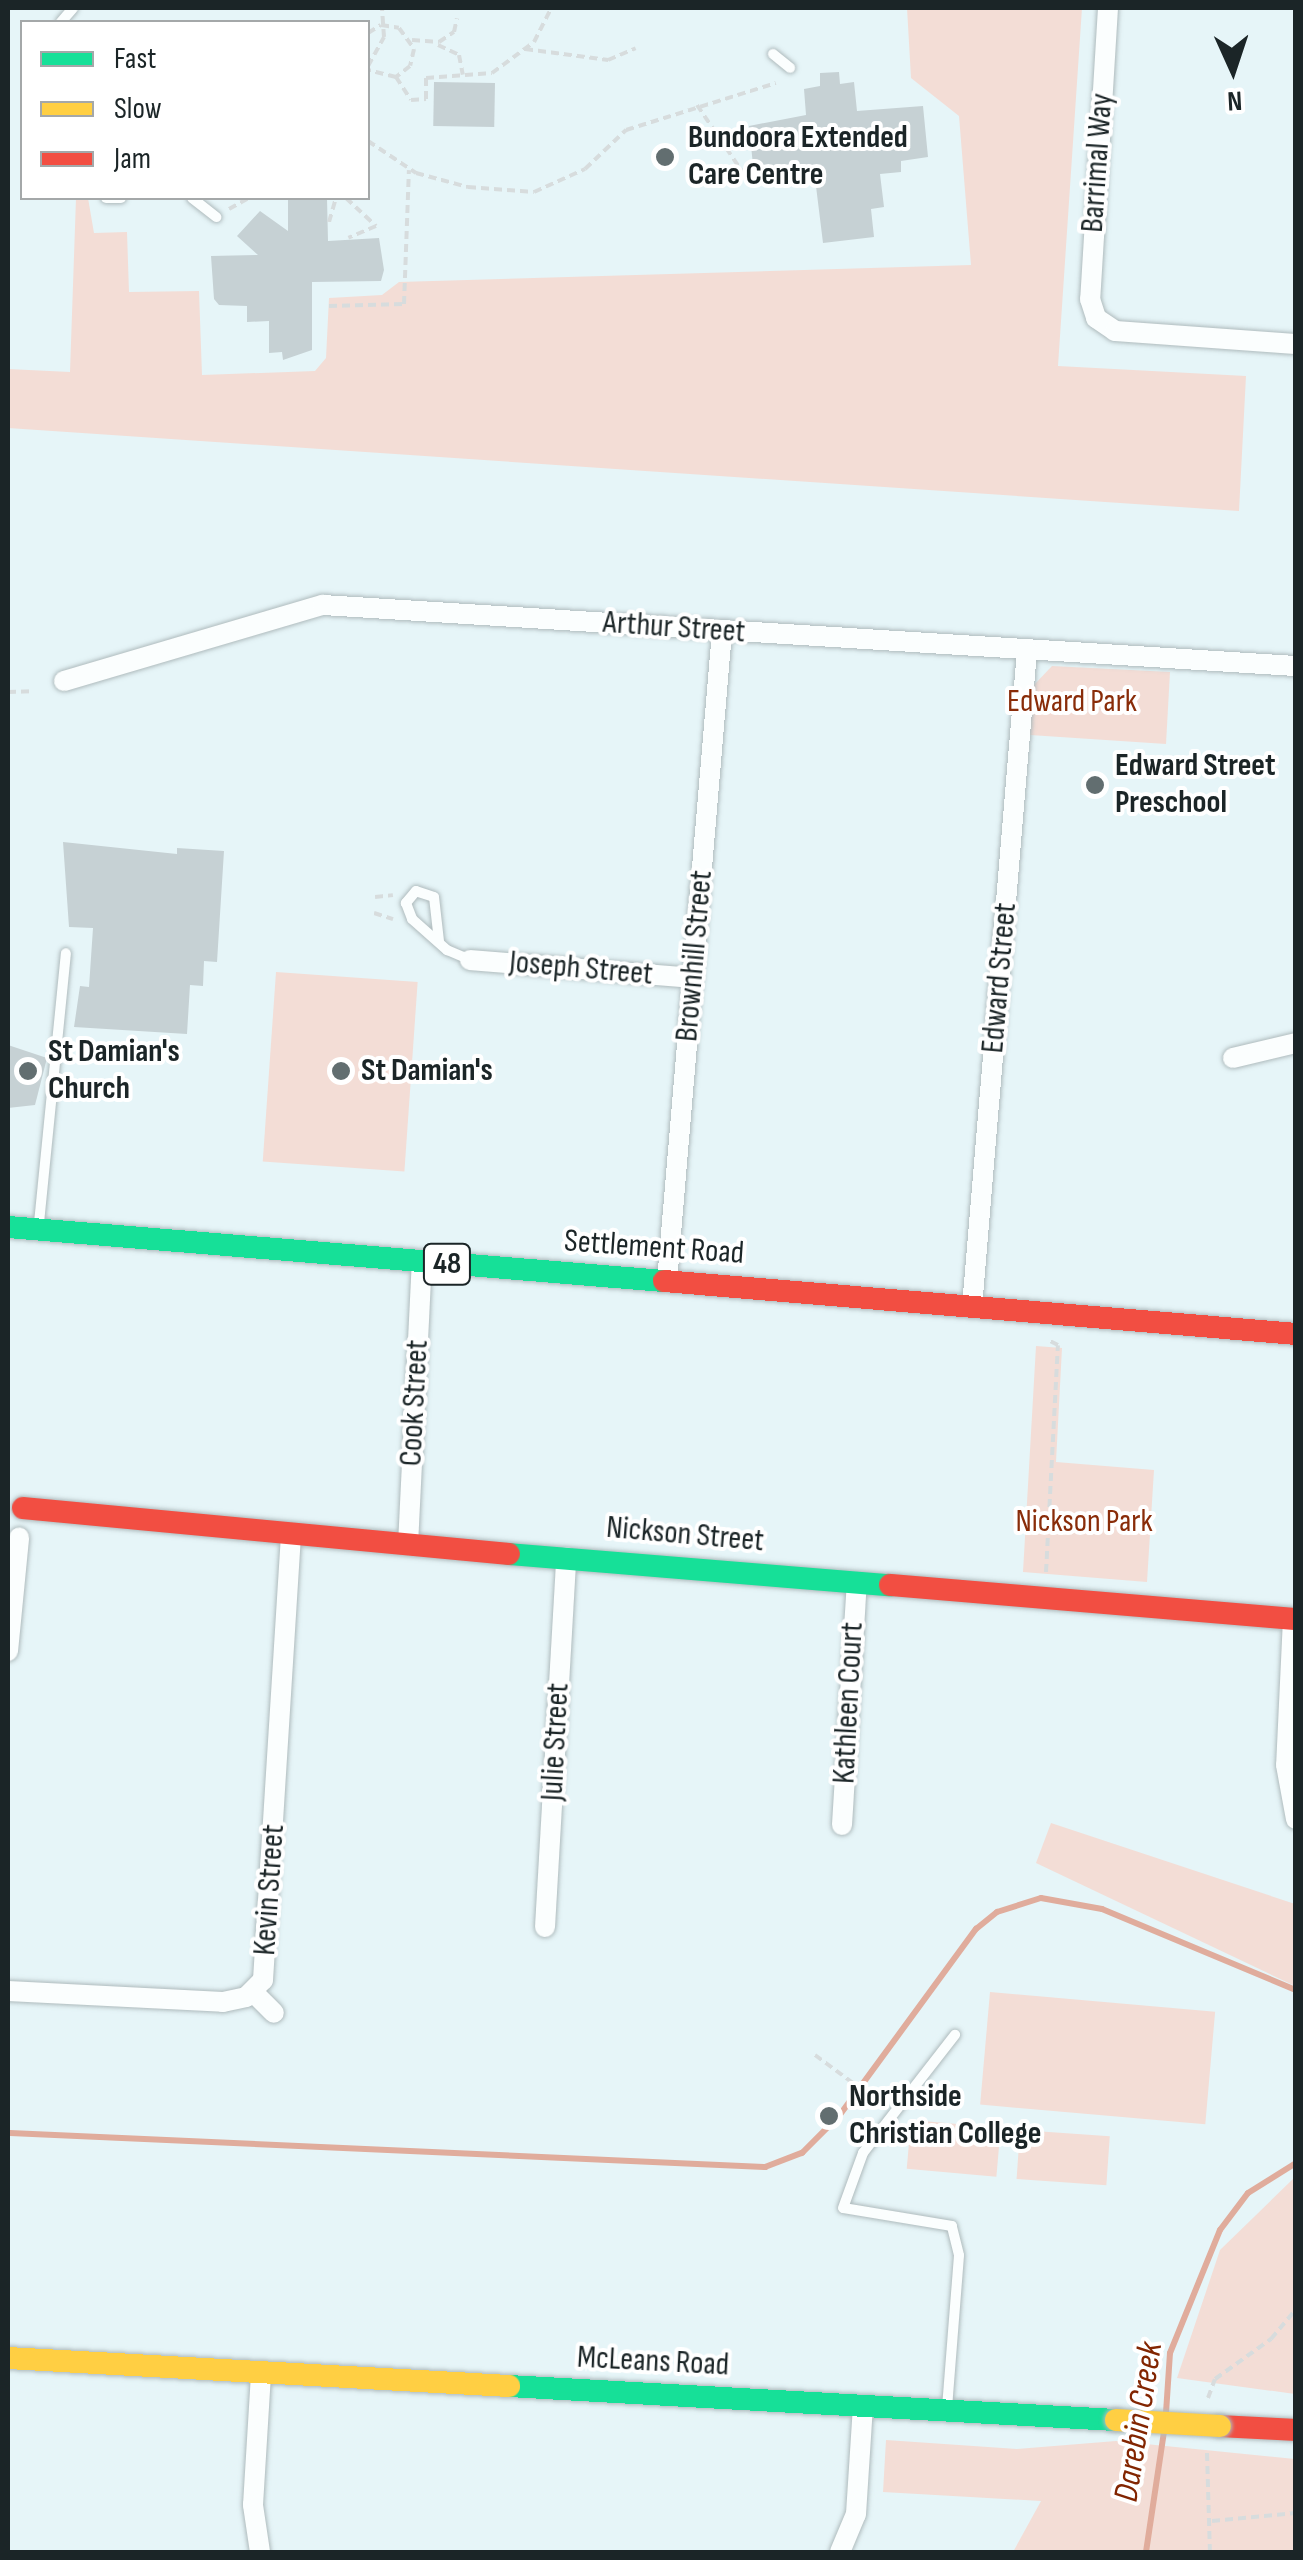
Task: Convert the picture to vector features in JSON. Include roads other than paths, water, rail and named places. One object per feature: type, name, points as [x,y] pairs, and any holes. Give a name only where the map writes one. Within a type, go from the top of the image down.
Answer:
[{"type":"street","name":"Barrimal Way","points":[[1108,8],[1090,298],[1096,318],[1115,332],[1296,344]]},
{"type":"street","name":"Arthur Street","points":[[64,681],[322,604],[1296,666]]},
{"type":"street","name":"Brownhill Street","points":[[667,1281],[722,632]]},
{"type":"street","name":"Edward Street","points":[[972,1307],[1028,650]]},
{"type":"street","name":"Joseph Street","points":[[470,960],[693,978]]},
{"type":"street","points":[[1234,1058],[1296,1043]]},
{"type":"street","name":"Settlement Road","points":[[8,1226],[1296,1334]]},
{"type":"street","name":"Cook Street","points":[[408,1545],[422,1262]]},
{"type":"street","name":"Nickson Street","points":[[15,1528],[69,1517],[1294,1619]]},
{"type":"street","points":[[8,1651],[15,1528]]},
{"type":"street","name":"Kevin Street","points":[[8,1991],[223,2002],[254,1993],[267,1962],[291,1536]]},
{"type":"street","name":"Julie Street","points":[[545,1927],[566,1558]]},
{"type":"street","name":"Kathleen Court","points":[[842,1824],[856,1582]]},
{"type":"street","points":[[1294,1619],[1286,1765],[1296,1819]]},
{"type":"street","points":[[254,1993],[274,2013]]},
{"type":"street","name":"McLeans Road","points":[[8,2358],[1296,2430]]},
{"type":"street","points":[[260,2374],[254,2505],[260,2552]]},
{"type":"street","points":[[840,2552],[856,2514],[863,2406]]},
{"type":"lane","points":[[773,54],[790,68]]},
{"type":"lane","points":[[195,200],[216,217]]},
{"type":"lane","points":[[439,940],[434,897],[416,891],[406,910],[439,940],[470,960]]},
{"type":"lane","points":[[39,1229],[66,953]]},
{"type":"lane","points":[[947,2411],[959,2255],[952,2226],[843,2208],[863,2153],[955,2035]]},
{"type":"waterway","points":[[10,2133],[765,2167],[802,2153],[839,2116],[976,1929],[997,1912],[1041,1898],[1102,1909],[1296,1990]]},
{"type":"waterway","name":"Darebin Creek","points":[[1166,2413],[1170,2353],[1220,2230],[1248,2193],[1296,2163]]},
{"type":"waterway","name":"Darebin Creek","points":[[1146,2552],[1164,2431]]},
{"type":"place","name":"Bundoora Extended Care Centre","points":[[665,157]]},
{"type":"place","name":"Edward Street Preschool","points":[[1095,785]]},
{"type":"place","name":"St Damian's Church","points":[[28,1071]]},
{"type":"place","name":"St Damian's","points":[[341,1071]]},
{"type":"place","name":"Northside Christian College","points":[[829,2116]]},
{"type":"park label","name":"Edward Park","points":[[1072,702]]},
{"type":"park label","name":"Nickson Park","points":[[1084,1522]]}]
